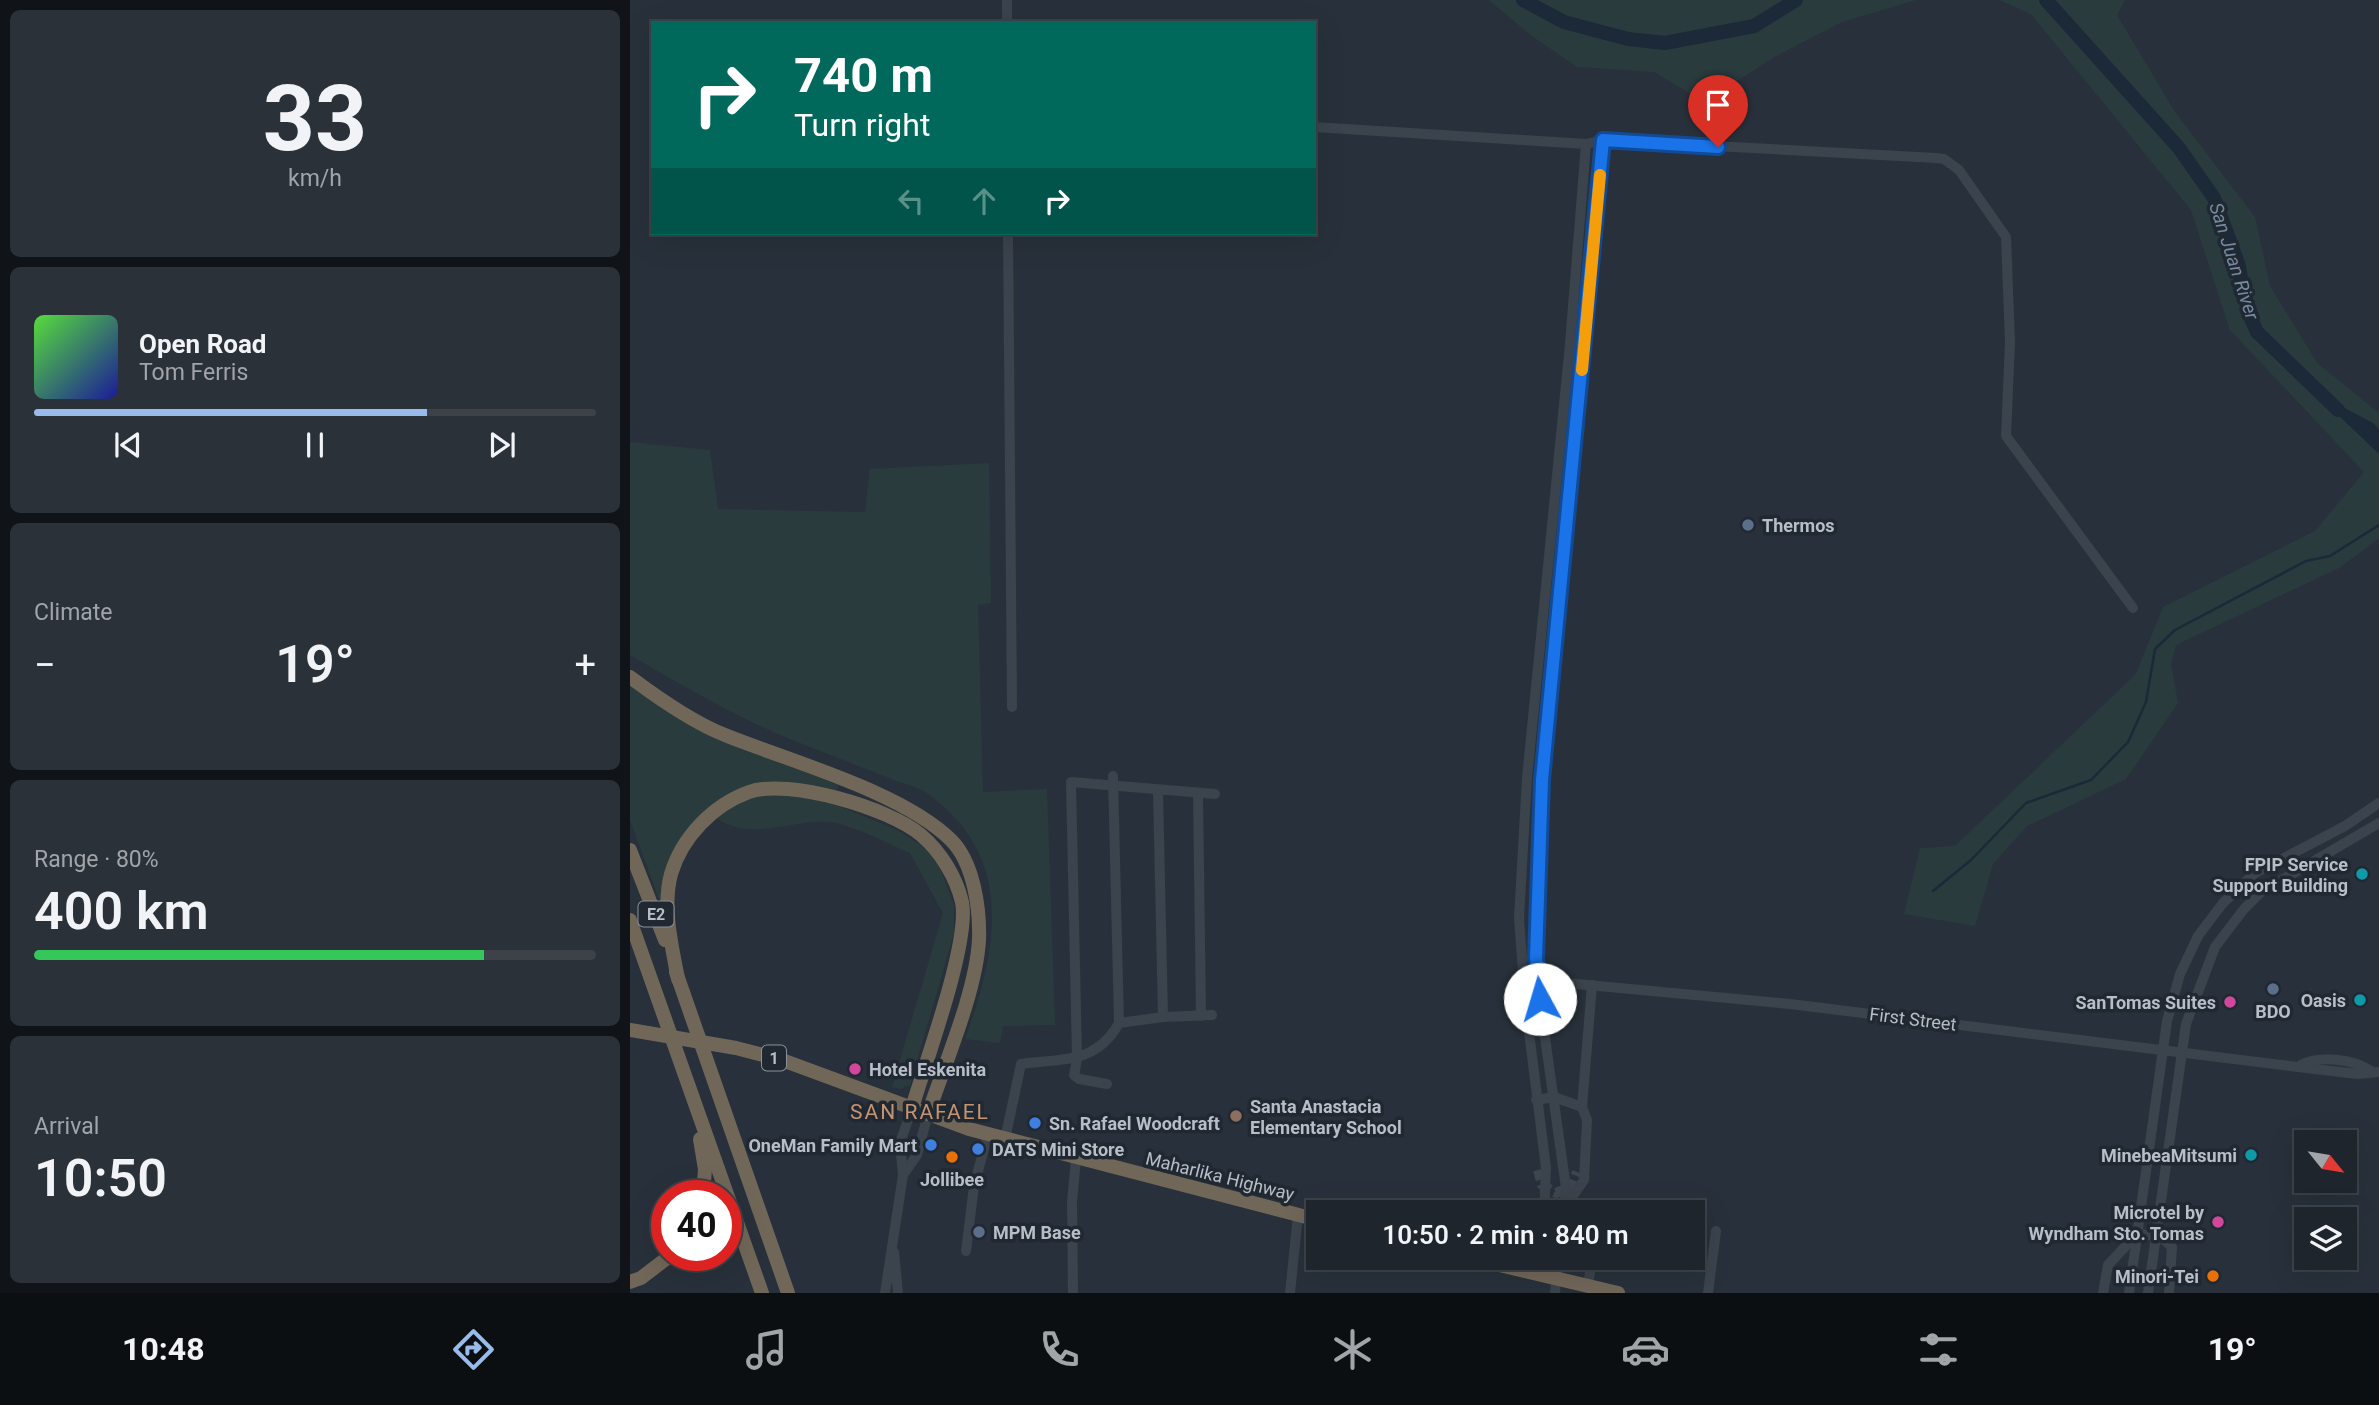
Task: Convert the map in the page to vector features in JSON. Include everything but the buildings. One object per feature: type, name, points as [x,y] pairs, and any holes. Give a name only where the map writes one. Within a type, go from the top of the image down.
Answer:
[{"type":"highway","points":[[630,677],[722,734],[903,806],[953,841],[967,867],[978,905],[979,942],[969,988],[928,1114]]},
{"type":"highway","points":[[678,979],[669,930],[671,875],[690,836],[723,804],[751,791],[779,788],[862,807],[919,833],[944,862],[954,879],[962,905],[960,940],[954,967],[912,1108]]},
{"type":"highway","name":"E2","points":[[630,850],[788,1293]]},
{"type":"highway","name":"E2","points":[[630,920],[762,1293]]},
{"type":"highway","name":"Maharlika Highway","points":[[630,1030],[782,1060],[988,1134],[1306,1217]]},
{"type":"highway","points":[[693,1099],[705,1169],[704,1180]]},
{"type":"highway","points":[[630,1282],[651,1270]]},
{"type":"highway","points":[[1544,1270],[1555,1277],[1618,1293]]},
{"type":"street","points":[[1007,0],[1007,21]]},
{"type":"street","points":[[1316,127],[1586,144],[1603,140],[1936,158],[1951,162],[2006,237],[2010,342],[2006,436],[2133,608]]},
{"type":"street","points":[[1565,1200],[1566,1188],[1537,980],[1542,780],[1603,140]]},
{"type":"street","points":[[1545,1200],[1546,1168],[1536,1100],[1519,918],[1527,778],[1570,344],[1586,144]]},
{"type":"street","points":[[1008,235],[1013,707]]},
{"type":"street","points":[[1527,778],[1542,780]]},
{"type":"street","points":[[1005,1139],[1021,1064],[1077,1059],[1113,1034],[1119,1023],[1113,781]]},
{"type":"street","points":[[1107,1084],[1079,1079],[1074,1075],[1077,1059],[1071,782],[1113,781],[1158,791],[1215,794]]},
{"type":"street","points":[[1158,791],[1163,1017]]},
{"type":"street","points":[[1119,1023],[1163,1017],[1207,1016],[1198,794]]},
{"type":"street","points":[[2129,1293],[2163,1049],[2180,974],[2198,936],[2223,903],[2255,873],[2345,826],[2379,803]]},
{"type":"street","points":[[2148,1293],[2186,1024],[2215,947],[2244,909],[2281,879],[2353,841],[2379,822]]},
{"type":"street","name":"First Street","points":[[1524,982],[1537,980],[1790,1004],[2358,1074],[2375,1072]]},
{"type":"street","points":[[1571,1200],[1584,1180],[1587,1120],[1582,1107],[1592,985]]},
{"type":"street","points":[[1536,1100],[1554,1097],[1582,1107]]},
{"type":"street","points":[[885,1293],[903,1175],[901,1143],[912,1108]]},
{"type":"street","points":[[903,1175],[920,1145],[928,1114]]},
{"type":"street","points":[[1577,1172],[1580,1136],[1587,1120]]},
{"type":"street","points":[[1538,1170],[1539,1121]]},
{"type":"street","points":[[966,1251],[974,1186],[988,1134]]},
{"type":"street","points":[[901,1143],[920,1145]]},
{"type":"street","points":[[2147,1158],[2166,1161]]},
{"type":"street","points":[[1073,1293],[1072,1202],[1076,1159]]},
{"type":"street","points":[[1290,1293],[1298,1215]]},
{"type":"street","points":[[1708,1293],[1716,1231]]},
{"type":"street","points":[[2103,1293],[2108,1265],[2137,1234],[2155,1234],[2172,1247],[2169,1293]]},
{"type":"street","points":[[893,1243],[898,1293]]},
{"type":"street","points":[[1555,1293],[1556,1270]]},
{"type":"street","points":[[1588,1286],[1590,1270]]},
{"type":"shaded area","points":[[1489,0],[1916,0],[1842,22],[1776,56],[1704,102],[1654,72],[1577,67],[1532,36]]},
{"type":"shaded area","points":[[1999,0],[2125,0],[2117,15],[2175,112],[2255,217],[2270,286],[2317,363],[2379,413],[2379,538],[2339,568],[2176,645],[2171,664],[2178,703],[2126,779],[2027,826],[1993,864],[1975,926],[1904,914],[1920,848],[1955,846],[2136,674],[2163,607],[2315,531],[2364,472],[2230,330],[2191,210],[2031,14]]},
{"type":"shaded area","points":[[630,442],[710,450],[718,509],[865,512],[870,469],[989,463],[991,603],[978,605],[983,792],[1047,789],[1055,1025],[1003,1026],[1000,1043],[965,1039],[985,973],[991,940],[992,908],[987,876],[976,847],[956,819],[928,794],[769,730],[708,700],[630,655]]},
{"type":"shaded area","points":[[630,683],[758,753],[838,785],[836,793],[769,784],[682,839],[664,913],[630,820]]},
{"type":"shaded area","points":[[759,794],[815,796],[899,831],[921,845],[938,862],[954,905],[954,933],[910,1085],[900,1089],[892,1087],[943,913],[910,853],[869,834],[828,822],[757,829],[730,825],[716,818],[736,803]]},
{"type":"water","points":[[2324,397],[2373,423],[2379,429],[2379,454],[2336,413]]},
{"type":"waterway","name":"San Juan River","points":[[1523,0],[1564,22],[1628,39],[1665,43],[1754,26],[1796,0]]},
{"type":"waterway","name":"San Juan River","points":[[2046,0],[2179,148],[2214,198],[2238,263],[2249,314],[2257,332],[2338,410]]},
{"type":"waterway","points":[[1933,891],[1971,860],[2026,803],[2091,780],[2128,742],[2146,702],[2155,649],[2175,630],[2306,561],[2330,556],[2379,525]]},
{"type":"tunnel","points":[[1538,1170],[1542,1185],[1556,1193],[1571,1187],[1577,1172]]},
{"type":"slow traffic","points":[[1582,370],[1600,175]]},
{"type":"place","name":"Thermos","points":[[1748,525]]},
{"type":"place","name":"FPIP Service Support Building","points":[[2362,874]]},
{"type":"place","name":"BDO","points":[[2273,989]]},
{"type":"place","name":"Oasis","points":[[2360,1000]]},
{"type":"place","name":"SanTomas Suites","points":[[2230,1002]]},
{"type":"place","name":"Hotel Eskenita","points":[[855,1069]]},
{"type":"place","name":"Santa Anastacia Elementary School","points":[[1236,1116]]},
{"type":"place","name":"Sn. Rafael Woodcraft","points":[[1035,1123]]},
{"type":"place","name":"OneMan Family Mart","points":[[931,1145]]},
{"type":"place","name":"DATS Mini Store","points":[[978,1149]]},
{"type":"place","name":"MinebeaMitsumi","points":[[2251,1155]]},
{"type":"place","name":"Jollibee","points":[[952,1157]]},
{"type":"place","name":"Microtel by Wyndham Sto. Tomas","points":[[2218,1222]]},
{"type":"place","name":"MPM Base","points":[[979,1232]]},
{"type":"place","name":"Minori-Tei","points":[[2213,1276]]},
{"type":"district","name":"SAN RAFAEL","points":[[920,1112]]},
{"type":"route","points":[[1540,999],[1536,917],[1542,780],[1603,140],[1718,147]]}]
